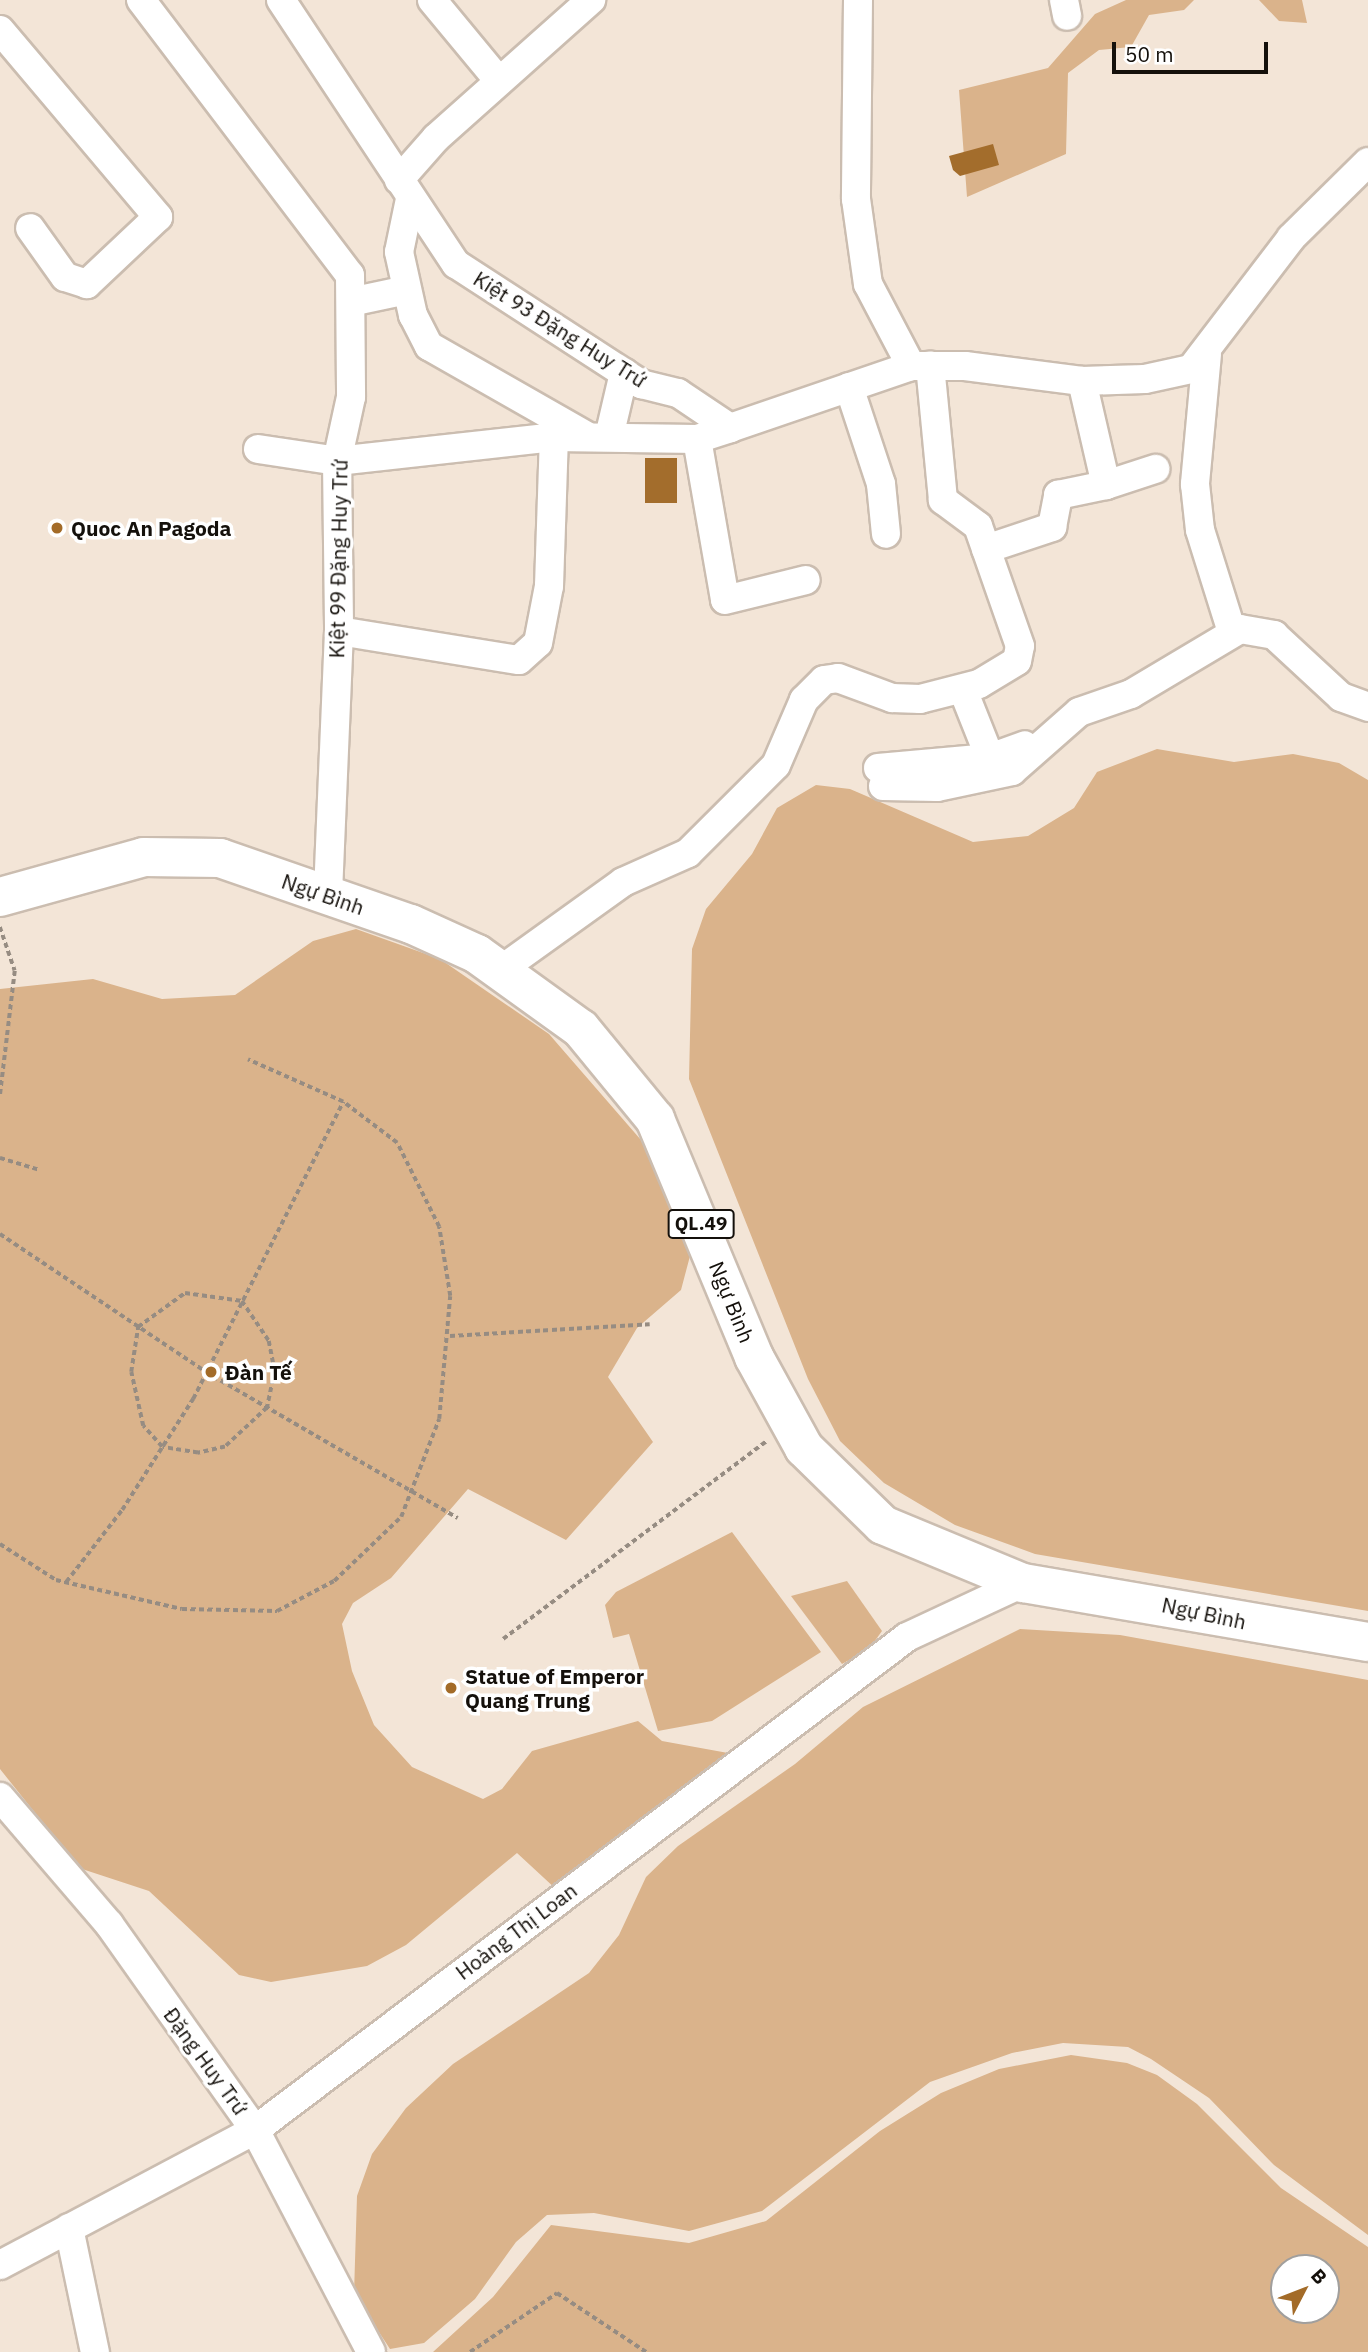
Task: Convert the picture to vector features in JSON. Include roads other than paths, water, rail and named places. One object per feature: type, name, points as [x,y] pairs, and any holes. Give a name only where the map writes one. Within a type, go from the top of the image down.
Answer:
[{"type":"highway","name":"Ngự Bình","points":[[0,897],[144,857],[220,858],[411,924],[502,970],[581,1030],[655,1119],[754,1357],[791,1425],[834,1484],[883,1525],[1023,1583],[1368,1642]]},
{"type":"street","name":"Kiệt 99 Đặng Huy Trứ","points":[[141,0],[350,275],[355,301],[351,397],[337,461],[339,631],[328,896]]},
{"type":"street","name":"Kiệt 93 Đặng Huy Trứ","points":[[281,0],[322,54],[405,190],[456,264],[624,373],[678,393],[730,428]]},
{"type":"street","points":[[432,0],[499,81]]},
{"type":"street","points":[[591,0],[499,81],[405,190],[399,251],[407,290],[429,345],[597,436]]},
{"type":"street","points":[[502,970],[623,882],[688,853],[776,765],[804,701],[824,680],[852,681],[892,698],[963,690],[1020,655],[978,526],[943,500],[920,366],[868,284],[856,199],[858,0]]},
{"type":"street","points":[[0,30],[158,217],[87,284],[65,276],[30,228]]},
{"type":"street","points":[[258,449],[337,461],[555,437],[697,439],[849,387],[920,366],[1083,381],[1145,379],[1191,369],[1208,354],[1291,238],[1368,162]]},
{"type":"street","points":[[355,301],[407,290]]},
{"type":"street","points":[[1208,354],[1195,484],[1200,530],[1229,625]]},
{"type":"street","points":[[597,436],[624,373]]},
{"type":"street","points":[[1083,381],[1106,485]]},
{"type":"street","points":[[849,387],[881,484],[886,534]]},
{"type":"street","points":[[339,631],[519,660],[538,643],[549,586],[555,437]]},
{"type":"street","points":[[697,439],[726,600],[806,580]]},
{"type":"street","points":[[986,549],[1052,527],[1058,495],[1106,485],[1154,469]]},
{"type":"street","points":[[881,777],[937,787],[994,767],[1028,743],[1076,697],[1120,684],[1253,611],[1278,619],[1345,680],[1368,690]]},
{"type":"street","points":[[1229,625],[1274,635],[1341,697],[1368,707]]},
{"type":"street","points":[[963,690],[994,767]]},
{"type":"street","name":"Hoàng Thị Loan","points":[[0,2265],[256,2130],[907,1637],[1023,1583]]},
{"type":"street","name":"Đặng Huy Trứ","points":[[0,1797],[109,1924],[256,2130],[371,2352]]},
{"type":"street","points":[[69,2228],[95,2352]]},
{"type":"place","name":"Quoc An Pagoda","points":[[57,528]]},
{"type":"place","name":"Đàn Tế","points":[[211,1372]]},
{"type":"place","name":"Statue of Emperor Quang Trung","points":[[451,1688]]}]
